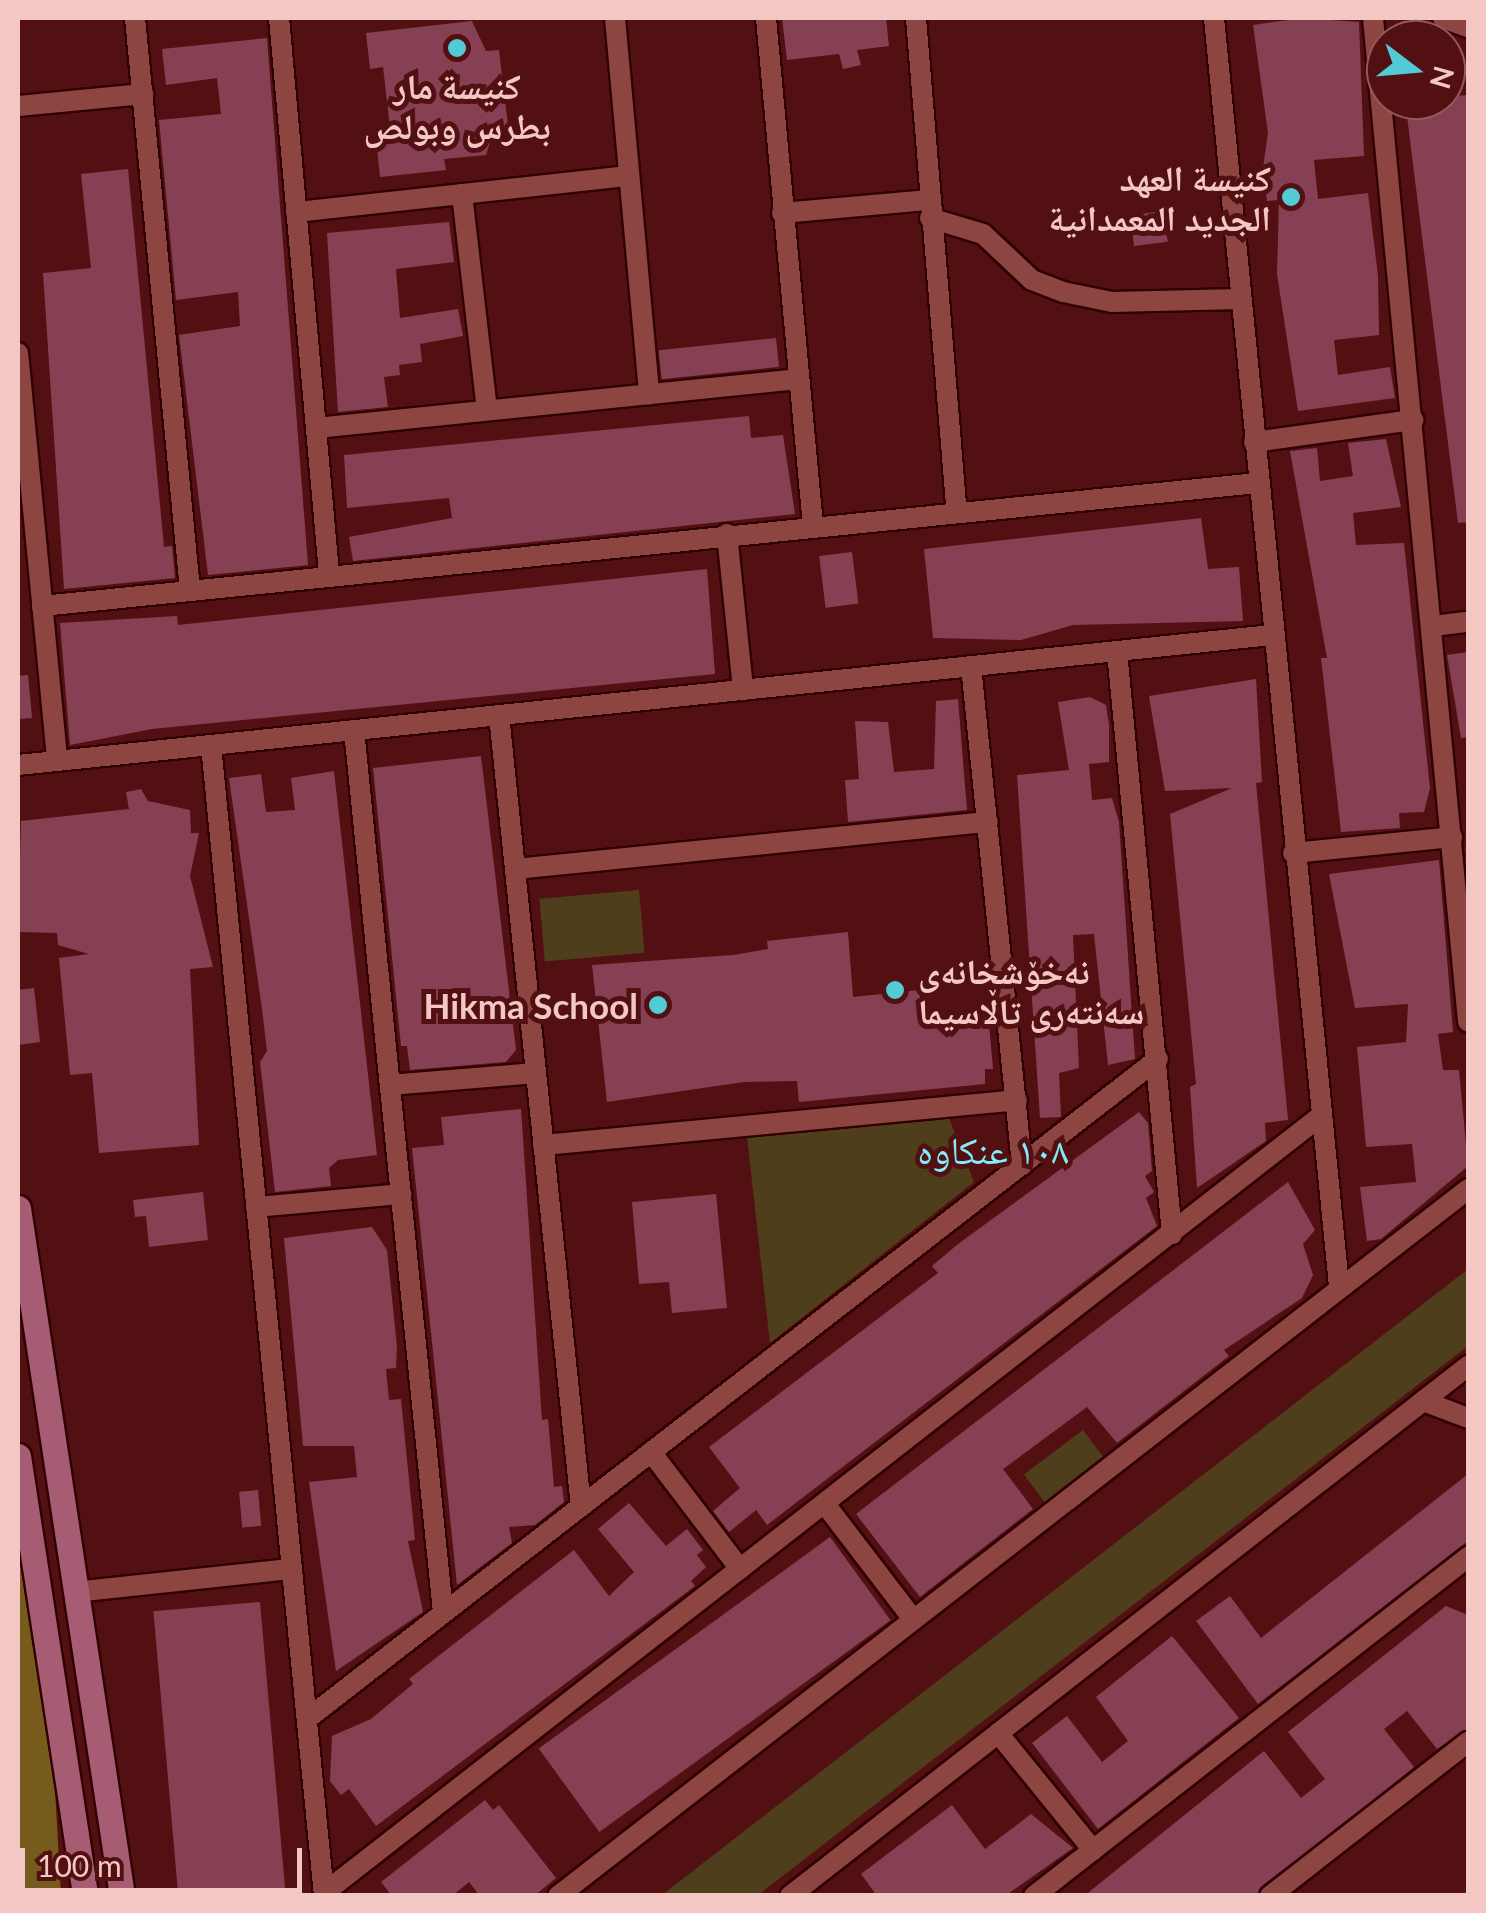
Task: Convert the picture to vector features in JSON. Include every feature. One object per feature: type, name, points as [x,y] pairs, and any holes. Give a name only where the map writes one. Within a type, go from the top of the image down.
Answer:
[{"type":"street","points":[[146,18],[135,18],[190,590]]},
{"type":"street","points":[[279,18],[330,572]]},
{"type":"street","points":[[616,18],[650,394]]},
{"type":"street","points":[[766,18],[814,526]]},
{"type":"street","points":[[916,18],[929,209],[958,512]]},
{"type":"street","points":[[1214,18],[1318,1118],[1339,1288]]},
{"type":"street","points":[[1373,18],[1468,1022]]},
{"type":"street","points":[[1443,18],[1468,27]]},
{"type":"street","points":[[18,106],[142,94]]},
{"type":"street","points":[[296,212],[628,176]]},
{"type":"street","points":[[462,194],[487,410]]},
{"type":"street","points":[[782,213],[929,209],[983,234],[1032,280],[1063,292],[1112,302],[1240,299]]},
{"type":"street","points":[[18,353],[23,461],[57,762]]},
{"type":"street","points":[[316,428],[798,379]]},
{"type":"street","points":[[1254,442],[1413,420]]},
{"type":"street","points":[[42,606],[330,572],[1258,483]]},
{"type":"street","points":[[727,534],[742,690]]},
{"type":"street","points":[[1433,626],[1468,622]]},
{"type":"street","points":[[18,766],[1272,634]]},
{"type":"street","points":[[1117,651],[1172,1234]]},
{"type":"street","points":[[971,666],[1022,1165]]},
{"type":"street","points":[[499,715],[581,1507]]},
{"type":"street","points":[[354,730],[444,1613]]},
{"type":"street","points":[[211,745],[324,1894]]},
{"type":"street","points":[[514,869],[988,822]]},
{"type":"street","points":[[1293,852],[1452,837]]},
{"type":"street","points":[[306,1719],[1158,1060]]},
{"type":"street","points":[[390,1085],[536,1072]]},
{"type":"street","points":[[543,1145],[1017,1100]]},
{"type":"street","points":[[324,1894],[1318,1118]]},
{"type":"street","points":[[558,1896],[1468,1189]]},
{"type":"street","points":[[256,1208],[401,1194]]},
{"type":"street","points":[[18,1208],[122,1896]]},
{"type":"street","points":[[790,1896],[1468,1366]]},
{"type":"street","points":[[1423,1401],[1468,1418]]},
{"type":"street","points":[[651,1452],[740,1570]]},
{"type":"street","points":[[18,1456],[85,1896]]},
{"type":"street","points":[[825,1504],[913,1619]]},
{"type":"street","points":[[1034,1896],[1468,1557]]},
{"type":"street","points":[[75,1592],[292,1569]]},
{"type":"street","points":[[1444,1576],[1468,1585]]},
{"type":"street","points":[[998,1732],[1093,1850]]},
{"type":"street","points":[[1270,1896],[1468,1742]]},
{"type":"shaded area","points":[[639,890],[644,953],[545,961],[539,899]]},
{"type":"shaded area","points":[[947,1113],[974,1182],[770,1343],[747,1136]]},
{"type":"shaded area","points":[[1468,1269],[1468,1346],[758,1895],[662,1895]]},
{"type":"shaded area","points":[[1083,1430],[1112,1469],[1053,1514],[1024,1475]]},
{"type":"shaded area","points":[[18,1532],[53,1754],[61,1895],[18,1895]]},
{"type":"building","points":[[782,18],[886,18],[889,46],[857,50],[861,65],[843,69],[839,54],[787,60]]},
{"type":"building","points":[[1303,18],[1359,22],[1364,156],[1314,160],[1318,199],[1368,193],[1378,276],[1379,335],[1334,340],[1338,375],[1390,367],[1395,398],[1298,411],[1277,274],[1279,200],[1267,201],[1263,168],[1268,133],[1253,25]]},
{"type":"building","points":[[472,21],[486,51],[499,50],[509,134],[492,136],[486,155],[444,159],[446,170],[380,177],[376,137],[391,136],[383,67],[370,69],[366,33]]},
{"type":"building","points":[[267,38],[308,565],[208,575],[179,335],[240,326],[238,292],[176,300],[159,120],[221,114],[217,78],[166,85],[162,49]]},
{"type":"building","points":[[1466,95],[1468,522],[1458,523],[1408,120],[1466,120]]},
{"type":"building","points":[[128,169],[164,547],[172,546],[175,578],[64,589],[43,273],[91,268],[81,174]]},
{"type":"building","points":[[1164,211],[1168,242],[1134,246],[1130,215]]},
{"type":"building","points":[[449,222],[454,262],[396,269],[400,318],[458,309],[463,336],[420,344],[422,362],[399,365],[400,375],[384,377],[388,407],[338,412],[327,233]]},
{"type":"building","points":[[776,338],[779,367],[662,379],[659,350]]},
{"type":"building","points":[[749,416],[751,438],[783,435],[795,514],[353,561],[349,537],[452,518],[449,498],[347,508],[344,455]]},
{"type":"building","points":[[1386,439],[1401,507],[1353,513],[1356,545],[1404,543],[1430,788],[1424,812],[1399,813],[1400,828],[1341,832],[1321,658],[1327,658],[1290,451],[1317,448],[1320,481],[1353,476],[1348,443]]},
{"type":"building","points":[[1201,518],[1208,569],[1239,567],[1243,621],[1073,625],[1021,640],[933,638],[924,549]]},
{"type":"building","points":[[852,552],[858,604],[826,608],[819,556]]},
{"type":"building","points":[[707,569],[715,674],[152,729],[70,745],[60,623],[177,616],[178,625]]},
{"type":"building","points":[[1468,652],[1468,737],[1461,738],[1447,655]]},
{"type":"building","points":[[28,675],[32,718],[18,719],[18,676]]},
{"type":"building","points":[[1256,679],[1262,782],[1256,783],[1288,1120],[1265,1123],[1266,1141],[1197,1188],[1190,1087],[1196,1084],[1170,814],[1232,788],[1165,791],[1149,696]]},
{"type":"building","points":[[1090,697],[1106,705],[1109,725],[1109,762],[1089,764],[1092,800],[1112,798],[1119,822],[1135,1059],[1108,1065],[1094,934],[1073,935],[1079,1068],[1059,1073],[1061,1117],[1040,1118],[1017,775],[1069,770],[1058,702]]},
{"type":"building","points":[[958,699],[967,810],[848,822],[845,780],[859,779],[855,721],[888,722],[894,772],[934,769],[936,701]]},
{"type":"building","points":[[481,756],[516,1050],[506,1062],[410,1070],[407,1046],[401,1046],[373,768]]},
{"type":"building","points":[[334,771],[377,1155],[338,1160],[329,1168],[331,1186],[275,1192],[260,1062],[267,1051],[229,778],[261,774],[266,812],[295,810],[291,778]]},
{"type":"building","points":[[141,789],[148,801],[190,810],[191,833],[199,833],[190,876],[213,967],[190,969],[199,1145],[99,1153],[92,1073],[70,1075],[59,958],[89,954],[58,945],[57,933],[18,932],[21,821],[129,809],[126,792]]},
{"type":"building","points":[[1439,860],[1453,1032],[1438,1034],[1443,1070],[1459,1070],[1468,1166],[1381,1239],[1367,1241],[1360,1187],[1416,1182],[1412,1144],[1366,1147],[1357,1047],[1406,1042],[1408,1004],[1355,1008],[1329,874]]},
{"type":"building","points":[[848,932],[853,997],[919,990],[924,1029],[989,1024],[993,1069],[985,1069],[985,1084],[799,1102],[797,1081],[744,1082],[607,1102],[592,965],[733,955],[768,949],[767,941]]},
{"type":"building","points":[[34,988],[40,1042],[18,1045],[18,990]]},
{"type":"building","points":[[521,1109],[542,1420],[548,1419],[554,1487],[562,1486],[564,1502],[535,1525],[509,1527],[512,1543],[457,1585],[412,1148],[444,1145],[441,1117]]},
{"type":"building","points":[[1139,1112],[1148,1123],[1152,1171],[1145,1176],[1154,1192],[1146,1198],[1157,1226],[767,1525],[756,1510],[729,1532],[713,1511],[740,1488],[709,1447],[938,1273],[932,1266],[958,1244]]},
{"type":"building","points":[[1288,1182],[1315,1230],[1303,1244],[1313,1275],[1302,1298],[1224,1350],[1229,1356],[1117,1443],[1087,1407],[1003,1469],[1033,1509],[920,1597],[856,1514]]},
{"type":"building","points":[[203,1192],[208,1240],[149,1247],[146,1216],[135,1217],[133,1200]]},
{"type":"building","points":[[716,1194],[727,1308],[672,1313],[669,1282],[639,1284],[632,1202]]},
{"type":"building","points":[[372,1227],[387,1250],[397,1347],[396,1368],[386,1369],[389,1400],[401,1399],[415,1540],[408,1541],[423,1612],[336,1671],[309,1482],[357,1477],[354,1446],[303,1446],[284,1238]]},
{"type":"building","points":[[1468,1474],[1468,1541],[1258,1704],[1196,1621],[1230,1596],[1261,1638]]},
{"type":"building","points":[[258,1490],[261,1526],[242,1528],[239,1492]]},
{"type":"building","points":[[629,1503],[666,1546],[687,1529],[703,1550],[697,1555],[706,1567],[691,1581],[695,1586],[376,1826],[349,1789],[341,1795],[330,1781],[332,1736],[371,1719],[413,1684],[409,1679],[574,1550],[609,1596],[634,1572],[598,1529]]},
{"type":"building","points":[[830,1537],[891,1620],[599,1832],[539,1749]]},
{"type":"building","points":[[260,1602],[286,1896],[178,1896],[153,1611]]},
{"type":"building","points":[[1446,1606],[1468,1615],[1468,1729],[1437,1749],[1407,1711],[1384,1729],[1414,1767],[1256,1896],[1084,1896],[1264,1751],[1301,1798],[1325,1779],[1288,1732]]},
{"type":"building","points":[[1172,1636],[1239,1718],[1098,1829],[1032,1743],[1067,1716],[1102,1762],[1128,1741],[1096,1697]]},
{"type":"building","points":[[485,1800],[493,1810],[499,1805],[556,1878],[534,1896],[480,1896],[469,1882],[452,1896],[392,1896],[381,1882]]},
{"type":"building","points":[[952,1805],[985,1849],[1031,1814],[1073,1848],[1005,1896],[877,1896],[861,1874]]},
{"type":"place","name":"كنيسة مار بطرس وبولص","points":[[457,48]]},
{"type":"place","name":"كنيسة العهد الجديد المعمدانية","points":[[1291,197]]},
{"type":"place","name":"نەخۆشخانەی سەنتەری تاڵاسیما","points":[[895,990]]},
{"type":"place","name":"Hikma School","points":[[658,1005]]},
{"type":"district","name":"١٠٨ عنکاوە","points":[[993,1150]]}]
